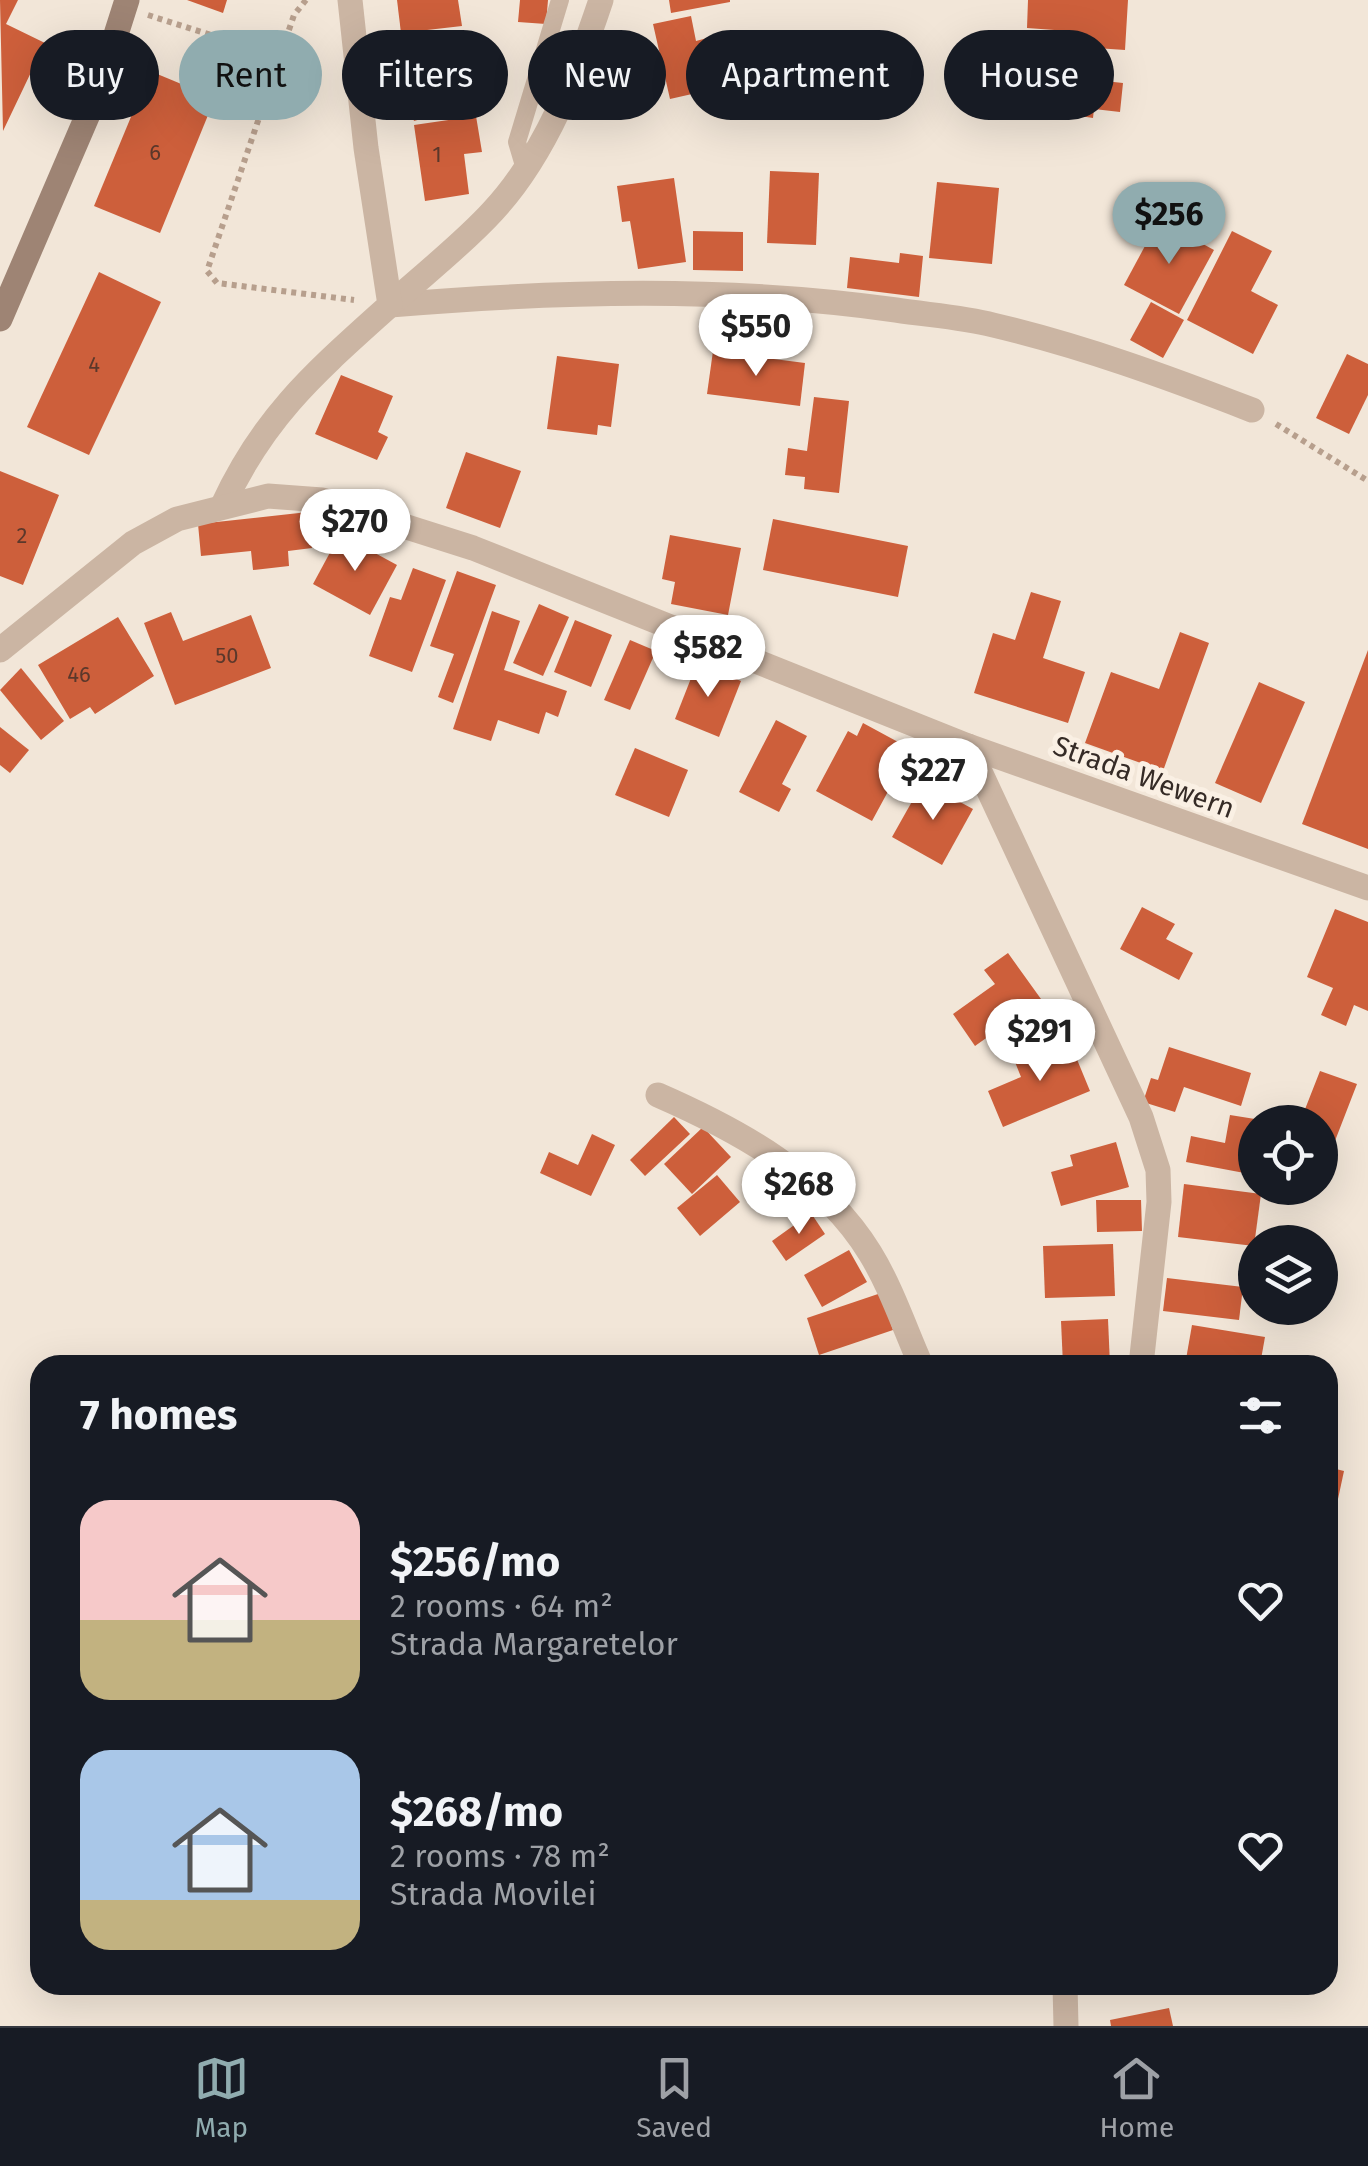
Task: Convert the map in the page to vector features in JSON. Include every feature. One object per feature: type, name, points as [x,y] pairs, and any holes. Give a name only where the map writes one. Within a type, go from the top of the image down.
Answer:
[{"type":"main road","points":[[0,319],[98,91],[126,4]]},
{"type":"street","points":[[350,0],[366,148],[390,305]]},
{"type":"street","points":[[224,505],[244,460],[278,411],[494,210],[524,169],[578,70],[602,0]]},
{"type":"street","points":[[390,305],[601,292],[807,297],[990,324],[1141,366],[1252,410]]},
{"type":"street","name":"Strada Wewern","points":[[0,650],[133,543],[177,519],[268,496],[322,500],[373,513],[473,548],[968,746],[1368,888]]},
{"type":"street","points":[[968,746],[1142,1117],[1158,1170],[1159,1202],[1142,1355]]},
{"type":"street","points":[[658,1095],[726,1125],[802,1177],[848,1223],[871,1254],[917,1355]]},
{"type":"street","points":[[1066,1995],[1066,2026]]},
{"type":"lane","points":[[524,169],[517,142],[560,0]]},
{"type":"path","points":[[289,30],[306,0]]},
{"type":"path","points":[[126,4],[203,30]]},
{"type":"path","points":[[258,120],[207,272],[216,283],[390,305]]},
{"type":"path","points":[[1252,410],[1368,481]]},
{"type":"building","points":[[0,0],[18,0],[6,24],[30,36],[30,74],[3,131]]},
{"type":"building","points":[[187,0],[227,0],[223,13]]},
{"type":"building","points":[[397,0],[458,0],[462,26],[401,30]]},
{"type":"building","points":[[520,0],[548,0],[546,24],[518,22]]},
{"type":"building","points":[[669,0],[730,0],[730,2],[671,13]]},
{"type":"building","points":[[1028,0],[1128,0],[1125,50],[1114,49],[1114,30],[1027,28]]},
{"type":"building","points":[[691,16],[694,30],[686,30],[686,95],[670,99],[666,30],[654,30],[653,24]]},
{"type":"building","points":[[159,75],[179,83],[179,120],[206,120],[160,233],[94,206],[130,120],[159,120]]},
{"type":"building","points":[[1114,82],[1123,83],[1120,112],[1114,111]]},
{"type":"building","points":[[477,120],[482,152],[464,154],[469,194],[425,201],[414,125]]},
{"type":"building","points":[[770,171],[819,173],[816,245],[767,243]]},
{"type":"building","points":[[674,178],[686,262],[638,269],[630,221],[622,222],[617,186]]},
{"type":"building","points":[[937,182],[999,188],[992,264],[929,258]]},
{"type":"building","points":[[1159,220],[1214,250],[1179,314],[1124,285]]},
{"type":"building","points":[[693,231],[743,232],[743,271],[693,270]]},
{"type":"building","points":[[1232,231],[1272,251],[1251,291],[1278,305],[1253,354],[1187,320]]},
{"type":"building","points":[[900,253],[923,256],[919,297],[847,288],[850,257],[899,263]]},
{"type":"building","points":[[99,272],[161,302],[89,455],[27,427]]},
{"type":"building","points":[[1151,302],[1184,320],[1163,358],[1130,340]]},
{"type":"building","points":[[713,351],[805,363],[800,406],[707,394]]},
{"type":"building","points":[[1347,354],[1368,364],[1368,395],[1349,434],[1316,418]]},
{"type":"building","points":[[557,356],[619,364],[611,427],[598,425],[597,435],[547,429]]},
{"type":"building","points":[[341,375],[393,396],[378,432],[388,437],[377,460],[315,434]]},
{"type":"building","points":[[814,397],[849,401],[839,493],[804,489],[805,477],[785,475],[788,448],[807,451]]},
{"type":"building","points":[[466,452],[521,471],[500,528],[446,508]]},
{"type":"building","points":[[0,471],[59,495],[23,585],[0,576]]},
{"type":"building","points":[[308,512],[312,548],[288,551],[289,566],[253,570],[251,551],[201,556],[198,524]]},
{"type":"building","points":[[773,519],[908,546],[898,597],[763,570]]},
{"type":"building","points":[[340,534],[397,565],[370,615],[313,584]]},
{"type":"building","points":[[670,535],[741,548],[728,615],[671,604],[675,582],[662,579]]},
{"type":"building","points":[[413,568],[446,580],[412,672],[369,656],[390,597],[401,600]]},
{"type":"building","points":[[457,571],[496,585],[453,703],[438,697],[454,654],[430,646]]},
{"type":"building","points":[[1031,592],[1061,601],[1043,658],[1085,672],[1068,723],[974,693],[993,633],[1015,640]]},
{"type":"building","points":[[539,604],[569,617],[543,676],[513,663]]},
{"type":"building","points":[[492,611],[520,621],[504,670],[567,691],[558,717],[546,712],[539,734],[498,720],[491,741],[453,729]]},
{"type":"building","points":[[171,612],[183,641],[251,615],[271,668],[175,705],[144,623]]},
{"type":"building","points":[[118,617],[154,676],[95,714],[90,707],[70,719],[38,665]]},
{"type":"building","points":[[575,620],[612,635],[591,687],[554,672]]},
{"type":"building","points":[[1180,632],[1209,643],[1163,771],[1085,743],[1111,672],[1159,689]]},
{"type":"building","points":[[630,640],[656,651],[630,710],[604,700]]},
{"type":"building","points":[[1368,650],[1368,849],[1302,824]]},
{"type":"building","points":[[697,663],[741,681],[719,737],[675,719]]},
{"type":"building","points":[[21,668],[64,721],[41,740],[0,690]]},
{"type":"building","points":[[1259,682],[1305,702],[1261,803],[1215,783]]},
{"type":"building","points":[[776,720],[807,736],[782,784],[791,789],[779,812],[739,792]]},
{"type":"building","points":[[863,723],[911,749],[872,821],[816,791],[848,731],[857,736]]},
{"type":"building","points":[[0,727],[29,750],[10,773],[0,765]]},
{"type":"building","points":[[635,748],[688,770],[669,817],[615,795]]},
{"type":"building","points":[[923,782],[973,809],[942,865],[892,837]]},
{"type":"building","points":[[1142,907],[1175,924],[1166,939],[1193,953],[1179,980],[1120,949]]},
{"type":"building","points":[[1335,909],[1368,922],[1368,1011],[1354,1005],[1346,1026],[1321,1015],[1333,988],[1307,977]]},
{"type":"building","points":[[1008,953],[1041,999],[975,1046],[953,1014],[995,984],[984,970]]},
{"type":"building","points":[[1069,1040],[1090,1091],[1003,1127],[988,1091],[1021,1077],[1015,1062]]},
{"type":"building","points":[[1169,1047],[1251,1073],[1241,1105],[1184,1087],[1175,1112],[1143,1102],[1151,1078],[1158,1080]]},
{"type":"building","points":[[1320,1071],[1357,1084],[1338,1133],[1338,1105],[1307,1105]]},
{"type":"building","points":[[1230,1115],[1238,1116],[1238,1172],[1186,1162],[1191,1136],[1225,1143]]},
{"type":"building","points":[[674,1117],[690,1134],[645,1176],[630,1160]]},
{"type":"building","points":[[703,1127],[731,1157],[692,1194],[664,1164]]},
{"type":"building","points":[[592,1134],[615,1145],[591,1196],[540,1173],[549,1152],[578,1165]]},
{"type":"building","points":[[1116,1142],[1129,1187],[1061,1206],[1051,1172],[1073,1166],[1070,1155]]},
{"type":"building","points":[[717,1175],[740,1202],[700,1236],[677,1208]]},
{"type":"building","points":[[1184,1184],[1238,1191],[1238,1205],[1260,1205],[1257,1225],[1238,1225],[1238,1244],[1178,1237]]},
{"type":"building","points":[[1096,1200],[1141,1200],[1142,1231],[1097,1232]]},
{"type":"building","points":[[811,1213],[825,1234],[786,1261],[772,1241]]},
{"type":"building","points":[[1113,1244],[1115,1296],[1045,1298],[1043,1246]]},
{"type":"building","points":[[849,1250],[867,1282],[822,1307],[804,1275]]},
{"type":"building","points":[[1167,1278],[1238,1286],[1238,1320],[1163,1311]]},
{"type":"building","points":[[881,1293],[893,1330],[819,1355],[807,1318]]},
{"type":"building","points":[[1108,1319],[1110,1355],[1063,1355],[1061,1321]]},
{"type":"building","points":[[1192,1325],[1265,1337],[1262,1355],[1187,1355]]},
{"type":"building","points":[[1338,1470],[1344,1471],[1338,1499]]},
{"type":"building","points":[[1169,2008],[1173,2026],[1111,2026],[1110,2020]]}]
